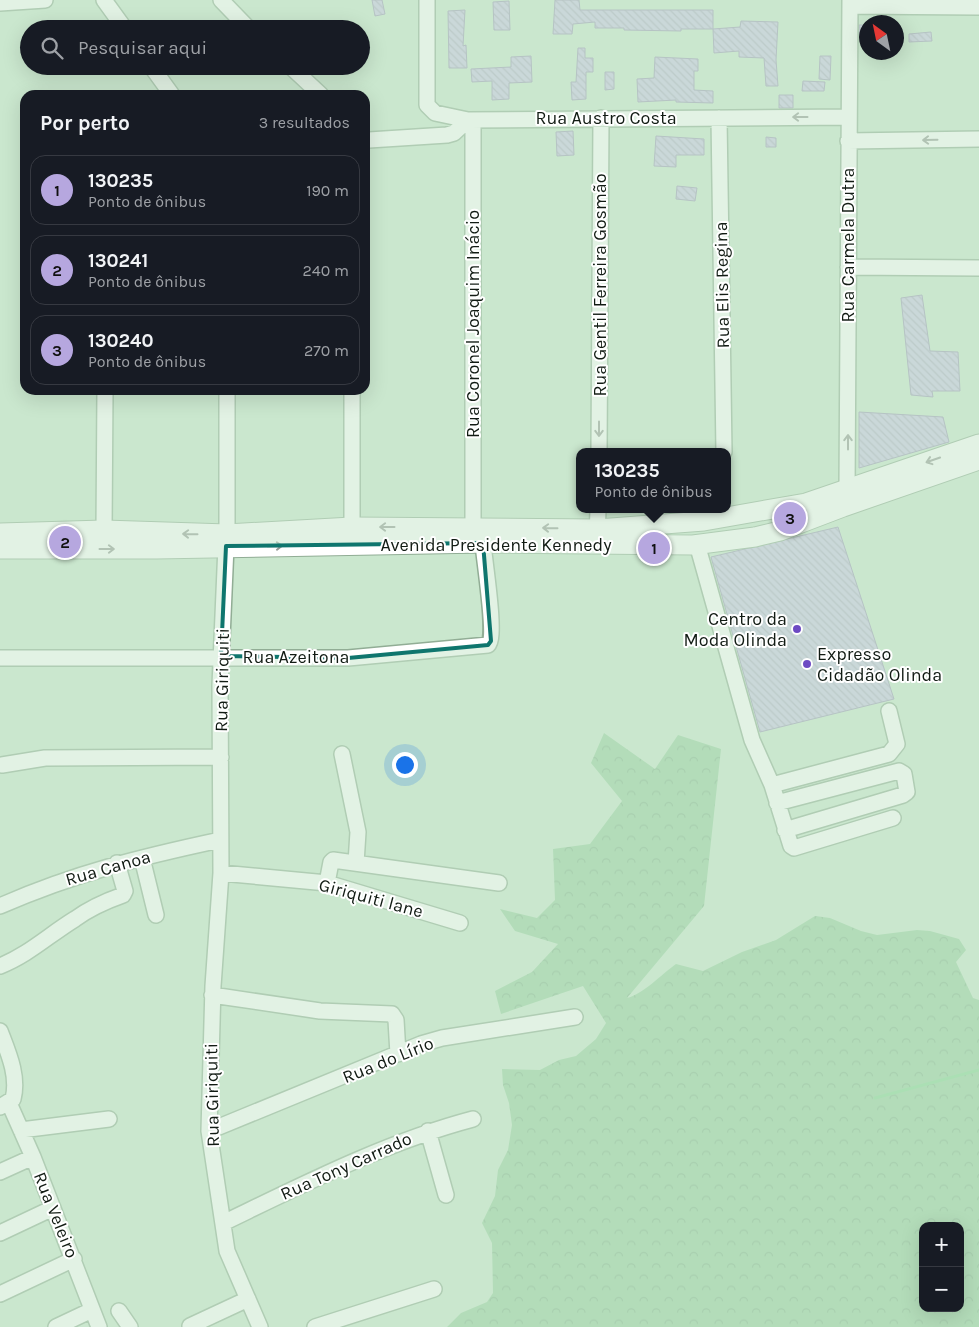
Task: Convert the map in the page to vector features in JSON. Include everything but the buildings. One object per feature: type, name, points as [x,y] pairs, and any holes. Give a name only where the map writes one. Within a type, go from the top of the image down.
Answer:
[{"type":"main road","name":"Avenida Presidente Kennedy","points":[[0,533],[104,530],[226,540],[484,543],[598,537],[725,514],[785,508],[847,490],[979,444]]},
{"type":"main road","name":"Avenida Presidente Kennedy","points":[[0,548],[156,549],[352,527],[473,527],[697,544],[755,537],[780,531],[843,506],[979,460]]},
{"type":"street","points":[[0,3],[45,0]]},
{"type":"street","points":[[104,0],[118,20]]},
{"type":"street","points":[[221,0],[240,20]]},
{"type":"street","name":"Rua Austro Costa","points":[[427,0],[427,105],[435,113],[471,120],[849,117]]},
{"type":"street","points":[[850,3],[979,6]]},
{"type":"street","name":"Rua Carmela Dutra","points":[[847,490],[850,3]]},
{"type":"street","points":[[158,75],[168,90]]},
{"type":"street","points":[[300,75],[316,90]]},
{"type":"street","name":"Rua Gentil Ferreira Gosmão","points":[[599,448],[601,118]]},
{"type":"street","name":"Rua Elis Regina","points":[[719,118],[724,448]]},
{"type":"street","points":[[370,142],[447,135],[454,133],[471,120]]},
{"type":"street","name":"Rua Coronel Joaquim Inácio","points":[[471,120],[473,527]]},
{"type":"street","points":[[848,141],[979,139]]},
{"type":"street","points":[[848,267],[979,268]]},
{"type":"street","points":[[104,530],[105,395]]},
{"type":"street","name":"Rua Giriquiti","points":[[227,395],[226,540],[221,656],[221,873],[212,995],[209,1131],[227,1251],[260,1327]]},
{"type":"street","points":[[352,395],[352,527]]},
{"type":"street","points":[[598,513],[598,537]]},
{"type":"street","name":"Rua Azeitona","points":[[0,658],[221,656],[348,658],[488,645],[491,641],[492,615],[484,543]]},
{"type":"street","points":[[697,544],[752,740],[772,785],[791,846],[794,848],[893,818]]},
{"type":"street","points":[[772,785],[889,754],[897,744],[889,711]]},
{"type":"street","points":[[342,754],[358,832],[356,863]]},
{"type":"street","points":[[2,765],[45,758],[221,757]]},
{"type":"street","points":[[777,803],[899,771],[904,774],[907,792],[903,795],[785,830]]},
{"type":"street","name":"Rua Canoa","points":[[0,906],[45,886],[117,863],[220,846]]},
{"type":"street","points":[[142,858],[156,915]]},
{"type":"street","points":[[327,883],[333,860],[499,883]]},
{"type":"street","points":[[0,966],[22,957],[74,919],[100,904],[123,895],[125,891],[117,863]]},
{"type":"street","name":"Giriquiti lane","points":[[221,873],[327,883],[460,924]]},
{"type":"street","points":[[212,995],[320,1011],[392,1014],[396,1020],[398,1054]]},
{"type":"street","name":"Rua do Lírio","points":[[209,1131],[442,1038],[574,1018]]},
{"type":"street","points":[[0,1031],[13,1071],[15,1085],[13,1099],[5,1105]]},
{"type":"street","name":"Rua Veleiro","points":[[5,1105],[21,1130],[33,1157],[99,1327]]},
{"type":"street","points":[[21,1130],[109,1119]]},
{"type":"street","name":"Rua Tony Carrado","points":[[223,1222],[340,1167],[428,1131],[474,1119]]},
{"type":"street","points":[[428,1131],[446,1195]]},
{"type":"street","points":[[0,1172],[33,1157]]},
{"type":"street","points":[[0,1233],[53,1208]]},
{"type":"street","points":[[0,1294],[74,1259]]},
{"type":"street","points":[[315,1327],[434,1289]]},
{"type":"street","points":[[190,1326],[248,1299]]},
{"type":"street","points":[[56,1327],[92,1310]]},
{"type":"street","points":[[119,1311],[130,1327]]},
{"type":"highlighted area","points":[[483,543],[491,641],[488,645],[348,658],[221,656],[226,546]]},
{"type":"green space","points":[[604,733],[655,769],[678,735],[721,749],[704,906],[627,998],[645,989],[676,964],[703,971],[742,952],[776,940],[815,916],[830,918],[861,931],[877,935],[917,930],[930,931],[959,939],[966,950],[956,962],[973,998],[979,1000],[979,1327],[447,1327],[461,1313],[487,1302],[493,1293],[492,1243],[482,1223],[495,1196],[498,1170],[508,1150],[512,1125],[509,1103],[503,1085],[502,1069],[540,1070],[559,1060],[576,1056],[596,1039],[606,1023],[583,986],[501,1014],[495,991],[532,972],[558,944],[515,931],[500,909],[537,918],[555,900],[553,849],[590,844],[622,801],[591,763]]},
{"type":"waterway","points":[[875,1098],[979,1070]]},
{"type":"place","name":"130240","points":[[790,518]]},
{"type":"place","name":"130241","points":[[65,542]]},
{"type":"place","name":"130235","points":[[654,548]]},
{"type":"place","name":"Centro da Moda Olinda","points":[[797,629]]},
{"type":"place","name":"Expresso Cidadão Olinda","points":[[807,664]]}]
